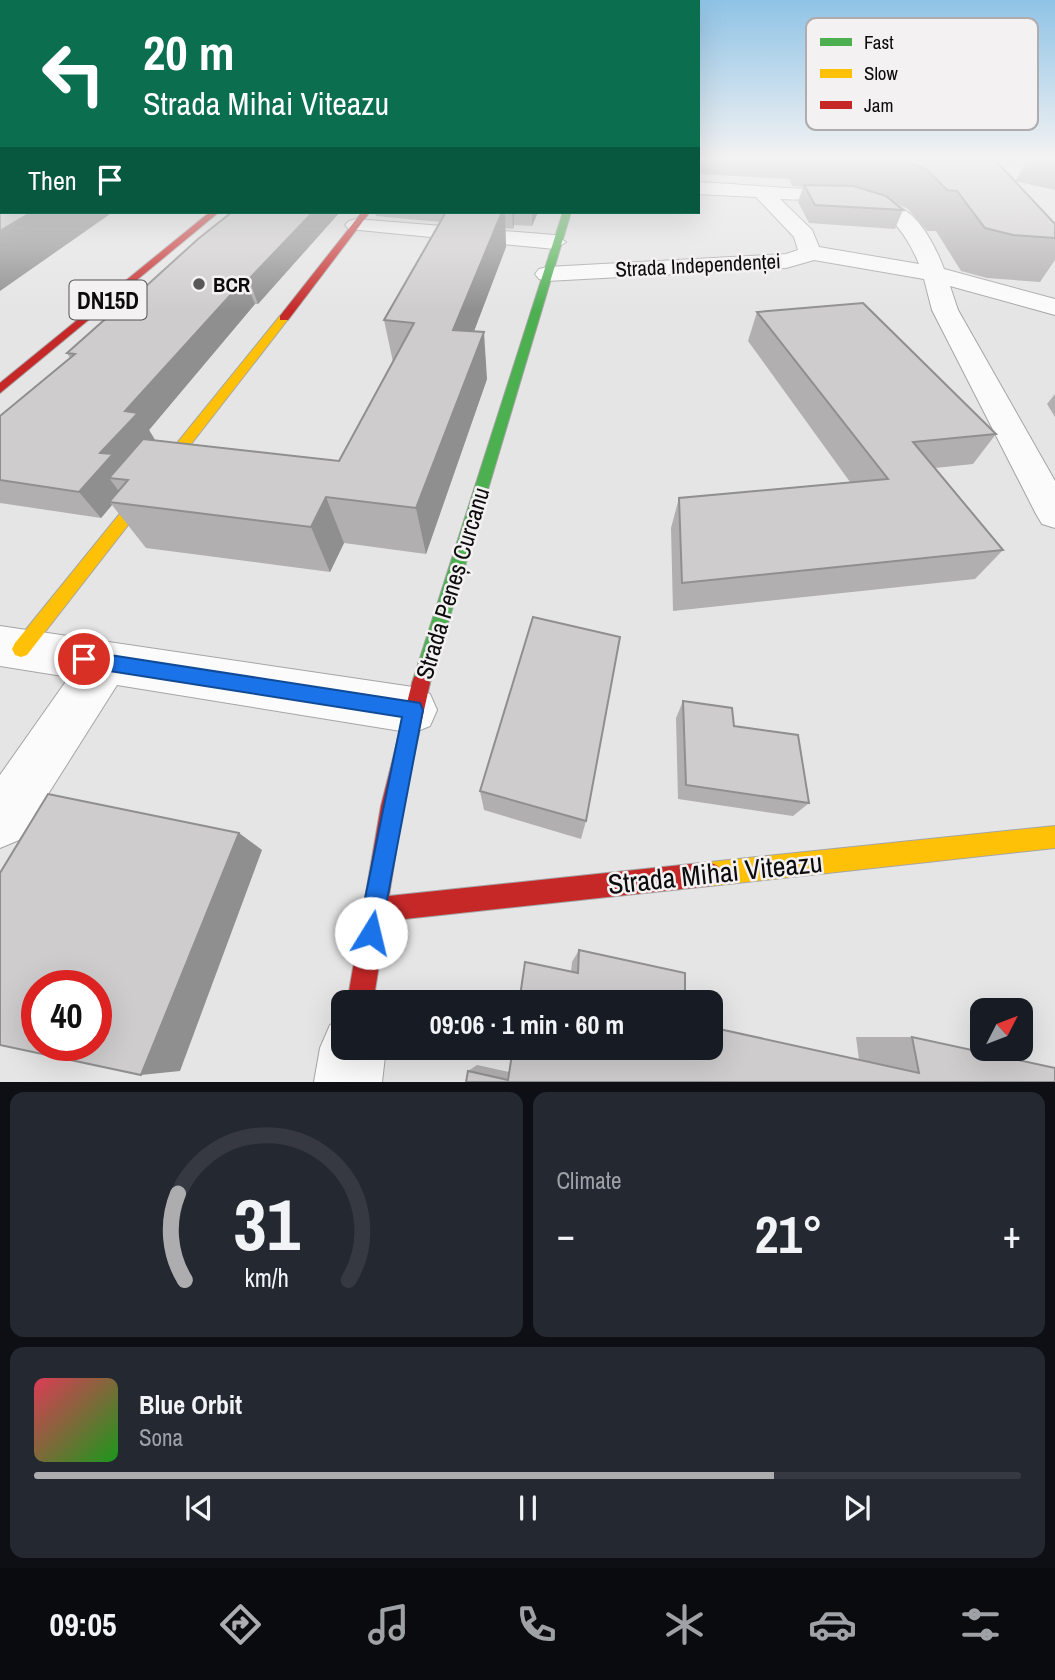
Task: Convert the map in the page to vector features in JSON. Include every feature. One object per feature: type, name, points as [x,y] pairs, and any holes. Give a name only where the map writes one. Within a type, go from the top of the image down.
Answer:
[{"type":"street","name":"Strada Independenței","points":[[547,274],[786,261],[803,257],[810,252],[804,234],[780,210]]},
{"type":"street","points":[[895,210],[905,216],[936,274],[945,310],[1055,514]]},
{"type":"street","name":"DN15D","points":[[0,389],[213,214]]},
{"type":"street","name":"Strada Peneș Curcanu","points":[[362,990],[374,909],[413,710],[555,242],[566,214]]},
{"type":"street","points":[[10,648],[192,437],[361,218],[555,242]]},
{"type":"street","points":[[810,252],[936,274],[1055,307]]},
{"type":"street","points":[[10,648],[413,710]]},
{"type":"street","points":[[0,821],[106,662]]},
{"type":"street","name":"Strada Mihai Viteazu","points":[[374,909],[1055,836]]},
{"type":"street","points":[[348,1082],[352,1060]]},
{"type":"building","points":[[972,210],[1042,210],[1055,224],[1055,238],[1013,235],[985,228]]},
{"type":"building","points":[[0,214],[29,214],[0,231]]},
{"type":"building","points":[[229,214],[311,214],[249,279],[245,279],[125,411],[138,413],[100,453],[113,454],[79,492],[0,480],[0,416],[75,354],[67,353]]},
{"type":"building","points":[[445,214],[501,214],[453,330],[484,332],[416,508],[326,497],[311,527],[109,502],[128,480],[109,478],[143,439],[339,461],[414,323],[384,320]]},
{"type":"building","points":[[863,303],[996,434],[913,442],[1003,550],[682,583],[679,498],[888,479],[757,312]]},
{"type":"building","points":[[533,617],[620,637],[586,821],[480,791]]},
{"type":"building","points":[[683,701],[732,708],[734,726],[798,735],[809,803],[686,785]]},
{"type":"building","points":[[48,794],[239,833],[141,1075],[75,1061],[112,1061],[112,970],[21,970],[21,1049],[0,1045],[0,873]]},
{"type":"building","points":[[579,950],[685,973],[685,990],[521,990],[525,962],[578,973]]},
{"type":"building","points":[[723,1030],[919,1073],[912,1037],[970,1050],[970,1061],[1023,1061],[1055,1068],[1055,1082],[466,1082],[468,1071],[508,1080],[511,1060],[723,1060]]},
{"type":"traffic: fast","points":[[421,683],[566,214]]},
{"type":"traffic: slow","points":[[21,649],[284,318]]},
{"type":"traffic: slow","points":[[710,874],[1055,837]]},
{"type":"traffic: jam","points":[[0,389],[213,214]]},
{"type":"traffic: jam","points":[[284,318],[364,214]]},
{"type":"traffic: jam","points":[[362,990],[392,806],[421,683]]},
{"type":"traffic: jam","points":[[374,910],[710,874]]},
{"type":"place","name":"BCR","points":[[199,284]]},
{"type":"route","points":[[84,659],[413,710],[392,806],[371,933]]}]
